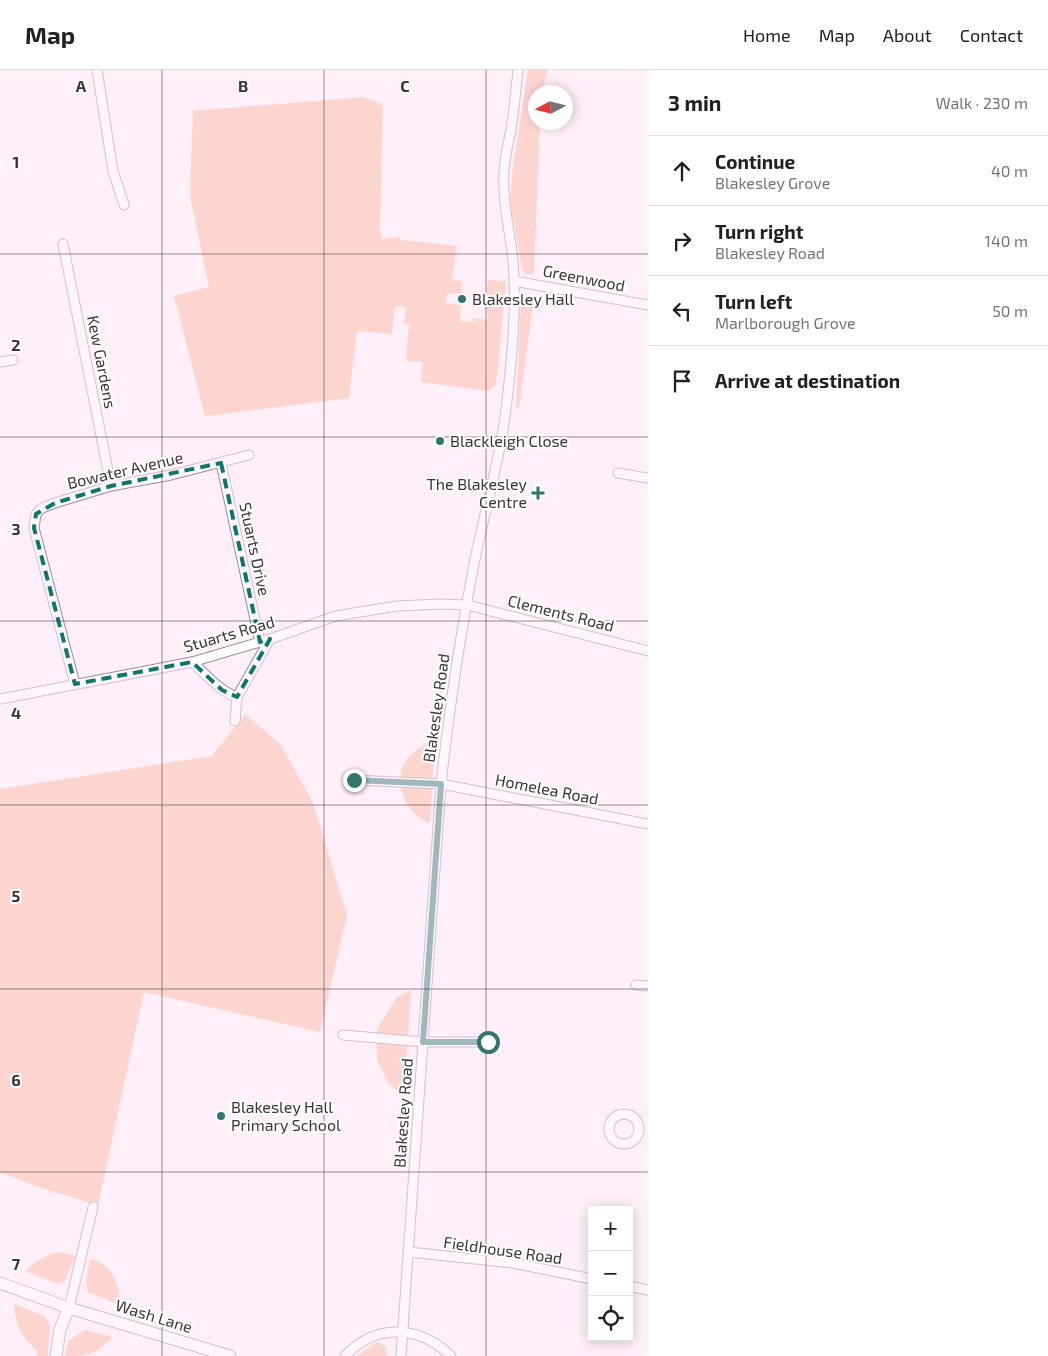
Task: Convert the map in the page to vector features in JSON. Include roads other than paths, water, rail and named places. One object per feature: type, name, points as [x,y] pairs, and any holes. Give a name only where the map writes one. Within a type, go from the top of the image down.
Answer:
[{"type":"street","points":[[97,70],[113,171],[124,205]]},
{"type":"street","name":"Blakesley Road","points":[[401,1356],[441,784],[466,605],[498,457],[507,403],[513,334],[514,281],[505,206],[504,171],[518,70]]},
{"type":"street","name":"Kew Gardens","points":[[63,244],[111,486]]},
{"type":"street","name":"Greenwood","points":[[514,281],[648,305]]},
{"type":"street","points":[[0,362],[13,360]]},
{"type":"street","name":"Bowater Avenue","points":[[75,684],[34,528],[36,514],[42,508],[55,503],[111,486],[171,475],[249,455]]},
{"type":"street","name":"Stuarts Drive","points":[[221,463],[260,642]]},
{"type":"street","points":[[618,473],[648,478]]},
{"type":"street","name":"Stuarts Road","points":[[0,699],[192,662],[270,639],[336,616],[397,606],[466,605]]},
{"type":"street","name":"Clements Road","points":[[466,605],[648,650]]},
{"type":"street","points":[[235,721],[237,697],[270,639]]},
{"type":"street","points":[[192,662],[222,690],[237,697]]},
{"type":"street","name":"Homelea Road","points":[[354,780],[441,784],[648,824]]},
{"type":"street","points":[[636,985],[648,986]]},
{"type":"street","points":[[343,1035],[423,1042],[488,1042]]},
{"type":"street","points":[[56,1356],[60,1329],[69,1308],[93,1207]]},
{"type":"street","name":"Fieldhouse Road","points":[[409,1252],[513,1263],[588,1278]]},
{"type":"street","name":"Wash Lane","points":[[0,1283],[69,1308],[230,1356]]},
{"type":"street","points":[[633,1287],[648,1290]]},
{"type":"street","points":[[344,1356],[363,1341],[376,1335],[403,1331],[431,1340],[443,1348],[450,1356]]},
{"type":"place","name":"Blakesley Hall","points":[[462,299]]},
{"type":"place","name":"Blackleigh Close","points":[[440,441]]},
{"type":"place","name":"The Blakesley Centre","points":[[538,493]]},
{"type":"place","name":"Blakesley Hall Primary School","points":[[221,1116]]}]
